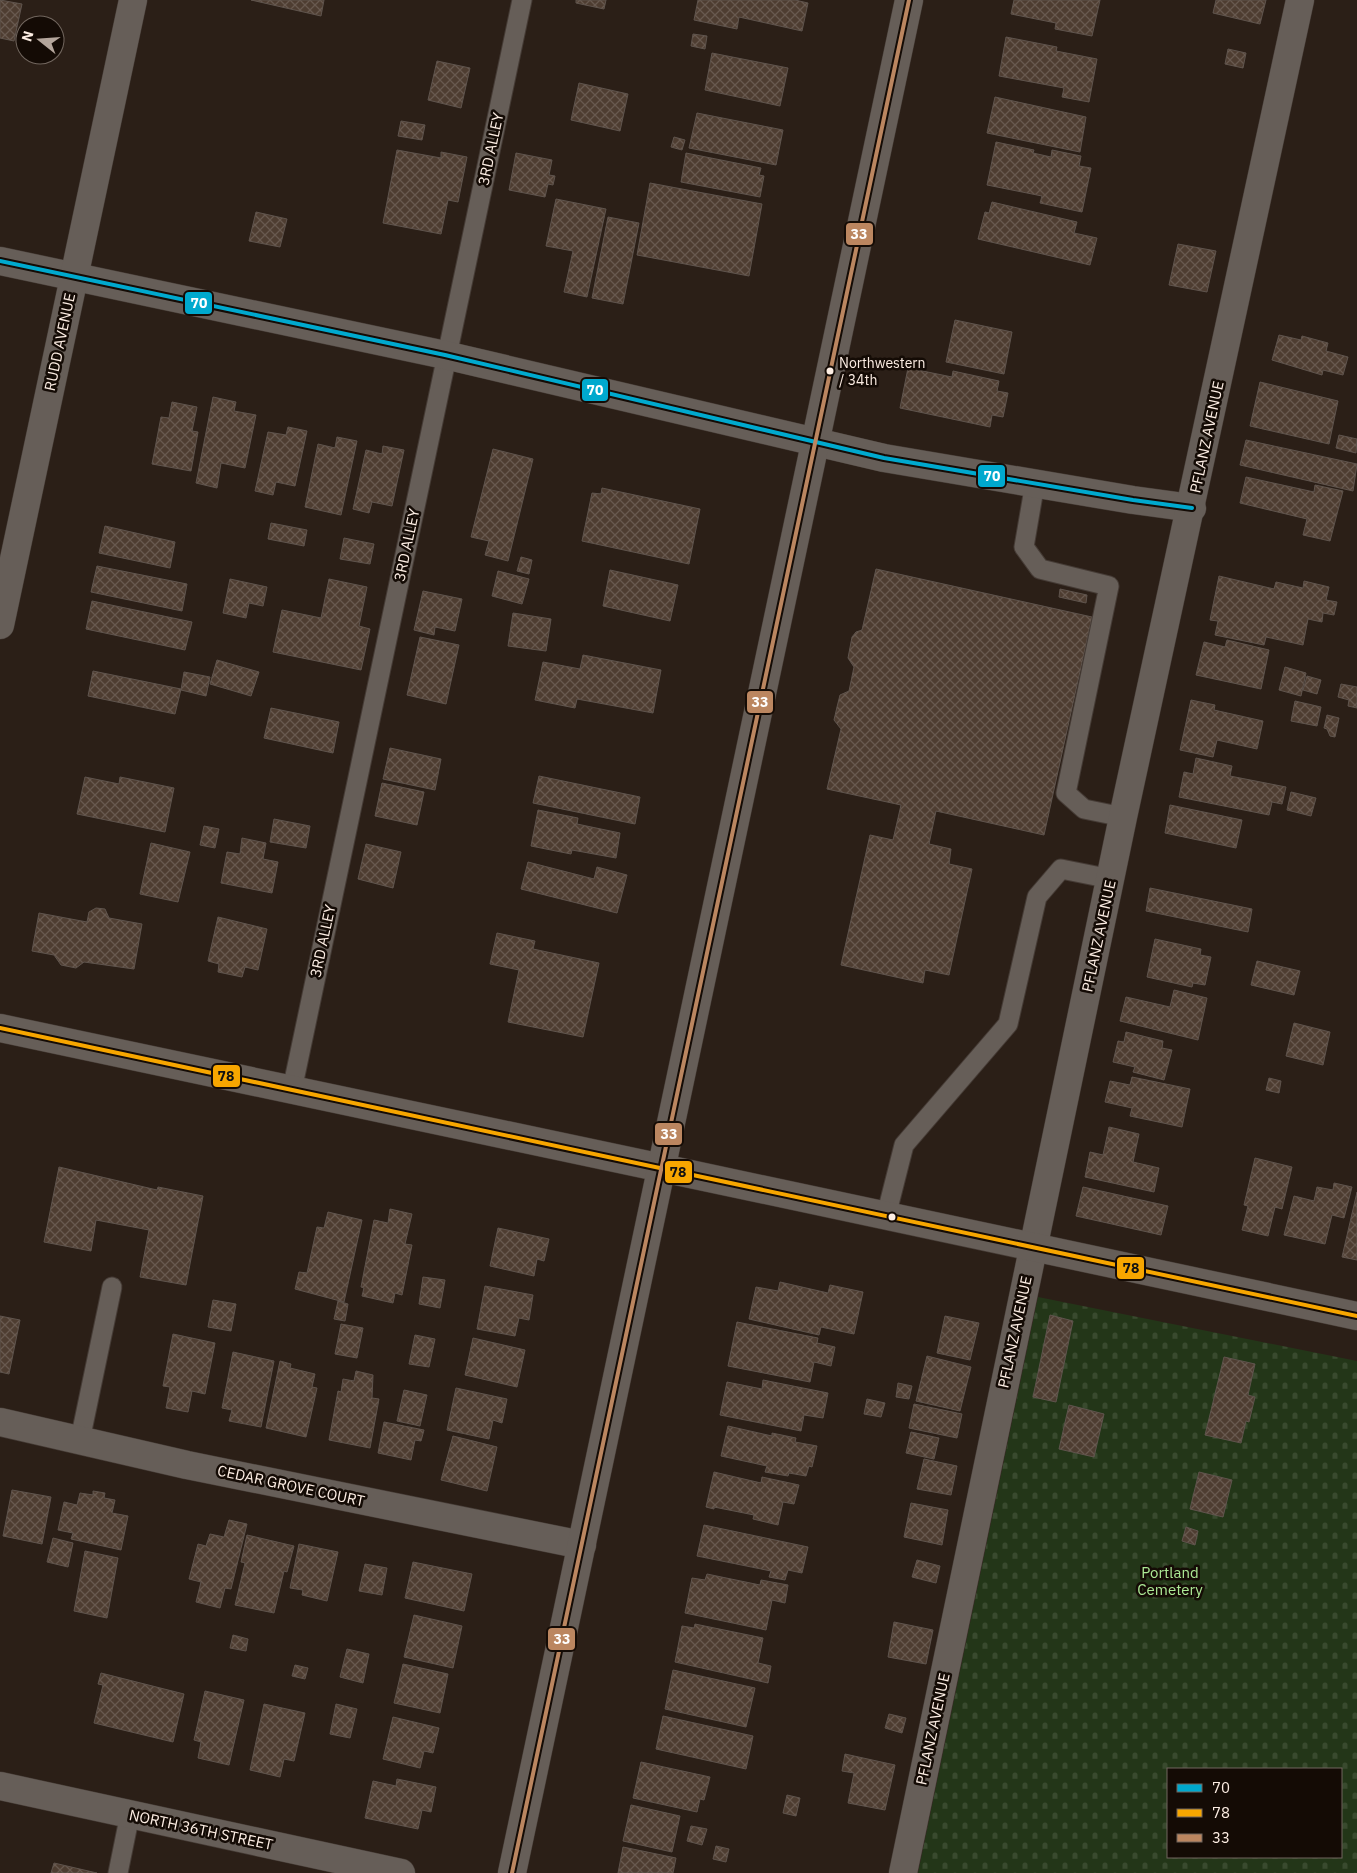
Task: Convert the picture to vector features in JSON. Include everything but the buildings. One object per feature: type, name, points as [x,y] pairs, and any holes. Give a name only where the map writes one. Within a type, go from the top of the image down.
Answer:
[{"type":"street","name":"RUDD AVENUE","points":[[0,625],[133,0]]},
{"type":"street","points":[[512,1873],[909,0]]},
{"type":"street","name":"PFLANZ AVENUE","points":[[904,1873],[1123,817],[1192,508],[1300,0]]},
{"type":"street","points":[[0,261],[446,355],[743,423],[884,458],[1133,500],[1192,508]]},
{"type":"street","points":[[0,1028],[1357,1316]]},
{"type":"street","name":"CEDAR GROVE COURT","points":[[0,1422],[187,1465],[582,1545]]},
{"type":"street","name":"NORTH 36TH STREET","points":[[0,1786],[401,1873]]},
{"type":"lane","name":"3RD ALLEY","points":[[292,1090],[522,0]]},
{"type":"lane","points":[[1035,484],[1024,547],[1040,569],[1109,586],[1066,793],[1084,809],[1123,817]]},
{"type":"lane","points":[[886,1216],[904,1145],[1008,1024],[1038,898],[1061,869],[1110,879]]},
{"type":"lane","points":[[80,1440],[112,1287]]},
{"type":"lane","points":[[118,1873],[130,1814]]},
{"type":"green space","name":"Portland Cemetery","points":[[1038,1297],[1357,1361],[1357,1873],[918,1873]]},
{"type":"transit line","name":"33","points":[[512,1873],[909,0]]},
{"type":"transit line","name":"70","points":[[0,261],[445,355],[884,458],[1133,500],[1192,508]]},
{"type":"transit line","name":"78","points":[[0,1028],[1357,1316]]},
{"type":"place","name":"Northwestern / 34th","points":[[830,371]]}]
